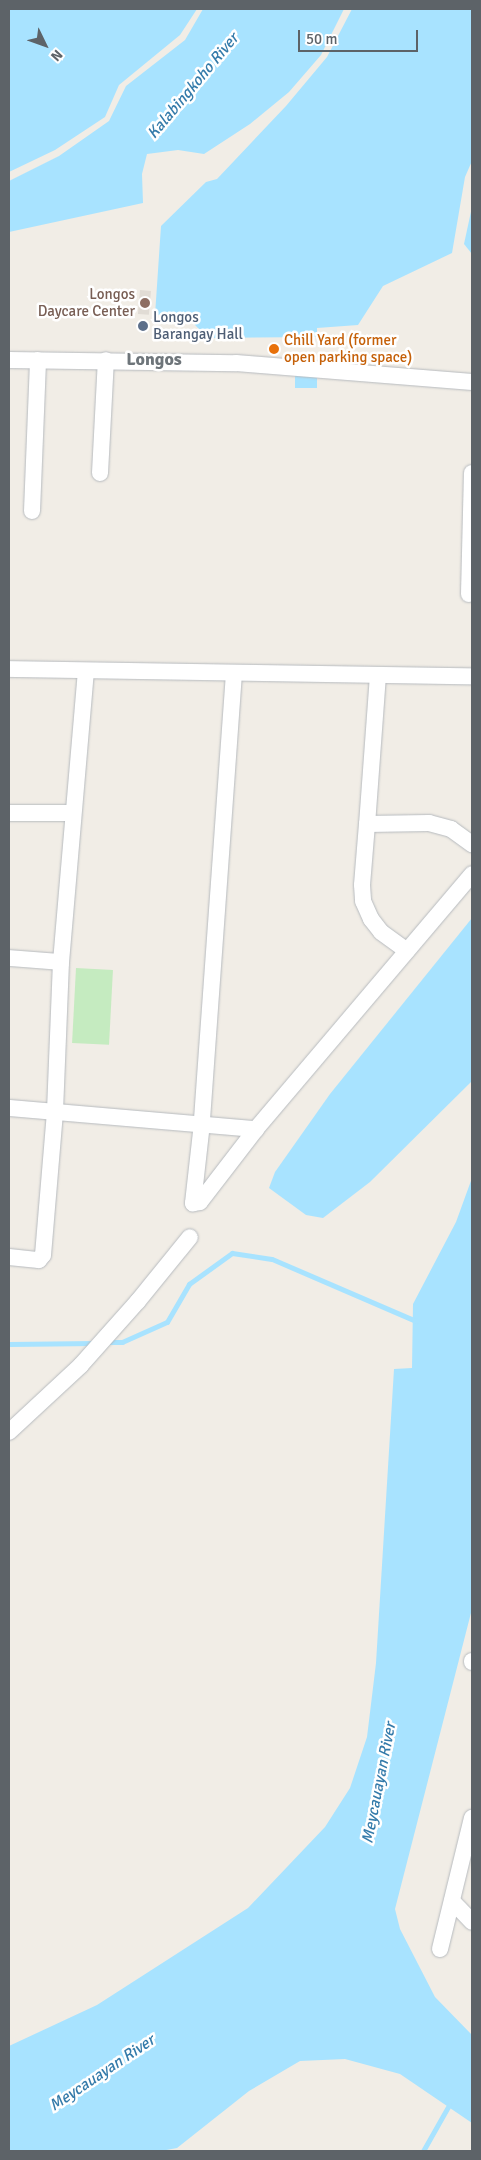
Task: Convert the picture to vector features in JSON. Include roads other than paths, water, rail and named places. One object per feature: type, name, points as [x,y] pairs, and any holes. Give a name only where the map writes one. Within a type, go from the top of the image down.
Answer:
[{"type":"street","points":[[9,360],[236,363],[472,382]]},
{"type":"street","points":[[32,511],[38,360]]},
{"type":"street","points":[[100,473],[106,360]]},
{"type":"street","points":[[469,594],[472,473]]},
{"type":"street","points":[[9,669],[472,676]]},
{"type":"street","points":[[9,1257],[39,1260],[43,1255],[55,1111],[61,962],[86,671]]},
{"type":"street","points":[[234,673],[202,1124],[192,1200],[195,1204],[472,874]]},
{"type":"street","points":[[378,675],[362,885],[363,901],[370,919],[381,932],[407,951]]},
{"type":"street","points":[[9,812],[73,812]]},
{"type":"street","points":[[367,824],[429,824],[451,829],[472,844]]},
{"type":"street","points":[[9,958],[61,962]]},
{"type":"street","points":[[9,1108],[256,1129]]},
{"type":"street","points":[[9,1432],[81,1365],[138,1302],[190,1237]]},
{"type":"street","points":[[440,1949],[472,1818]]},
{"type":"street","points":[[452,1901],[472,1922]]},
{"type":"water","points":[[9,9],[197,9],[180,35],[119,85],[105,117],[55,150],[9,172]]},
{"type":"water","name":"Kalabingkoho River","points":[[203,9],[344,9],[321,55],[289,92],[250,124],[204,154],[178,150],[147,154],[142,174],[143,203],[9,232],[9,181],[59,156],[109,121],[126,86],[185,40]]},
{"type":"water","points":[[352,9],[472,9],[472,161],[465,177],[452,253],[383,286],[358,325],[317,328],[317,337],[207,338],[186,315],[155,315],[161,226],[206,182],[217,179],[286,106],[327,57]]},
{"type":"water","points":[[472,207],[472,254],[464,244]]},
{"type":"water","points":[[295,371],[317,371],[317,388],[295,388]]},
{"type":"water","points":[[472,918],[472,1081],[370,1182],[323,1218],[306,1215],[269,1188],[275,1172],[330,1094]]},
{"type":"water","name":"Meycauayan River","points":[[472,1178],[472,1609],[395,1909],[400,1929],[435,1997],[472,2035],[472,2123],[400,2074],[345,2059],[300,2061],[249,2091],[177,2148],[161,2151],[9,2151],[9,2046],[97,2005],[248,1908],[325,1827],[350,1788],[367,1737],[376,1663],[394,1369],[412,1368],[413,1304],[456,1222]]},
{"type":"waterway","points":[[107,1342],[122,1342],[167,1322],[189,1284],[232,1253],[272,1259],[416,1321]]},
{"type":"waterway","points":[[9,1344],[96,1343]]},
{"type":"waterway","points":[[423,2151],[449,2105]]},
{"type":"place","name":"Longos Daycare Center","points":[[145,303]]},
{"type":"place","name":"Longos Barangay Hall","points":[[143,326]]},
{"type":"place","name":"Chill Yard (former open parking space)","points":[[274,349]]},
{"type":"district","name":"Longos","points":[[154,359]]}]
